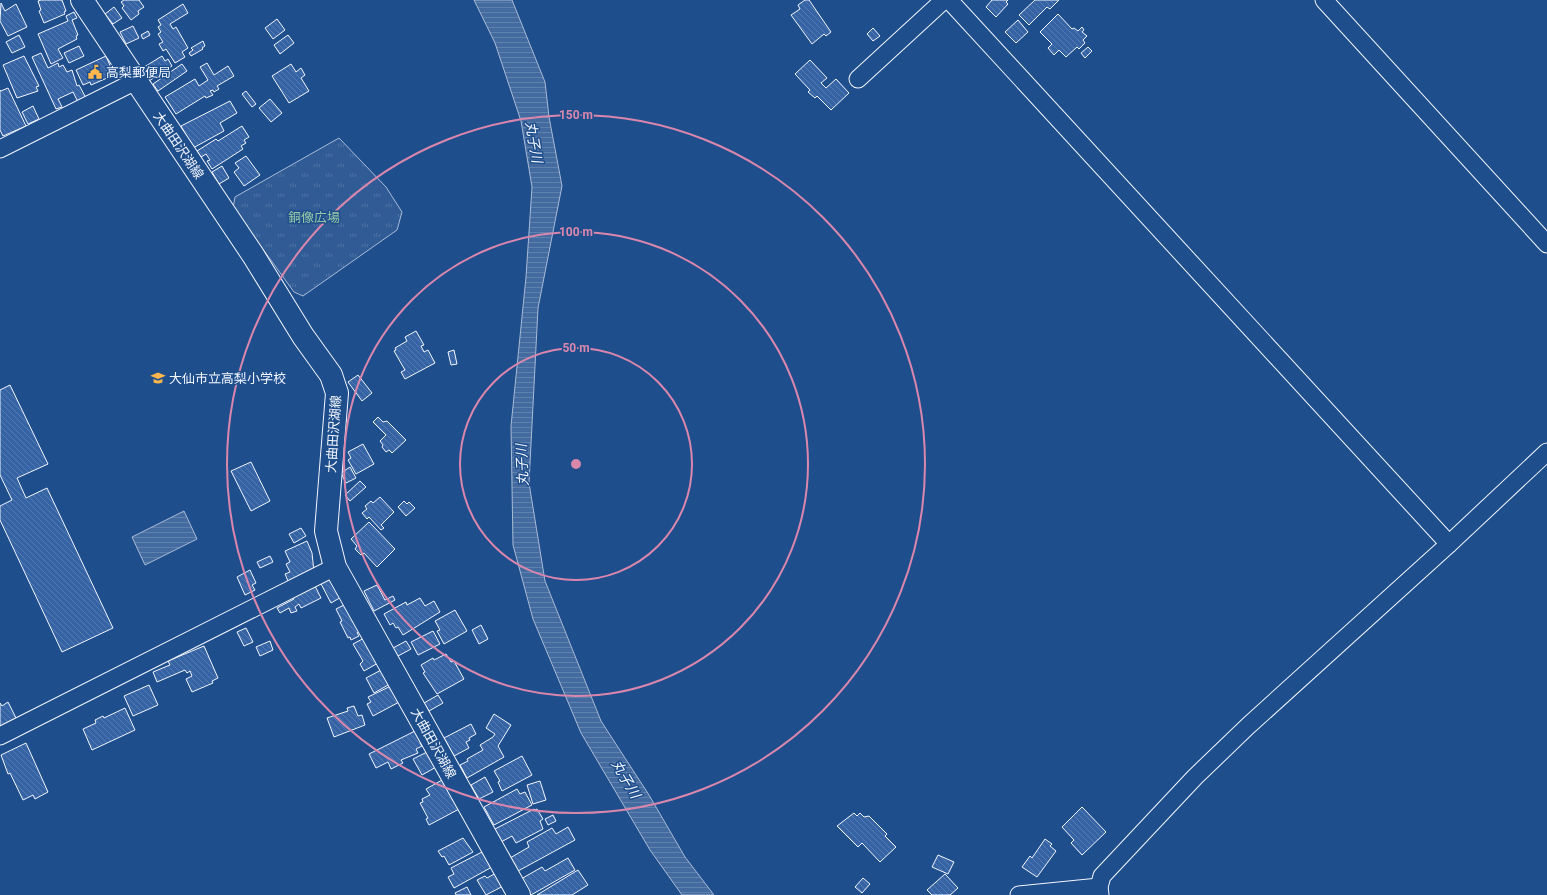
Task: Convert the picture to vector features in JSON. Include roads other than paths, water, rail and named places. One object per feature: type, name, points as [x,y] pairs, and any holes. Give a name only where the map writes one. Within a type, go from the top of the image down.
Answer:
[{"type":"main road","name":"大曲田沢湖線","points":[[82,0],[253,255],[303,336],[331,375],[337,393],[326,531],[335,567],[519,895]]},
{"type":"street","points":[[858,79],[944,0]]},
{"type":"street","points":[[949,0],[1450,544]]},
{"type":"street","points":[[1324,0],[1547,244]]},
{"type":"street","points":[[0,149],[136,81]]},
{"type":"street","points":[[1018,895],[1100,891],[1102,876],[1195,777],[1248,726],[1450,544],[1547,452]]},
{"type":"street","points":[[0,736],[335,567]]},
{"type":"water","name":"丸子川","points":[[474,0],[512,0],[545,82],[549,117],[562,186],[538,308],[529,483],[545,581],[601,721],[649,795],[685,857],[714,895],[682,895],[650,850],[581,733],[533,619],[513,545],[511,426],[526,277],[532,187],[521,121],[495,43]]},
{"type":"water","points":[[184,511],[197,539],[145,565],[132,537]]},
{"type":"place","name":"高梨郵便局","points":[[95,72]]},
{"type":"place","name":"大仙市立高梨小学校","points":[[158,378]]},
{"type":"park label","name":"銅像広場","points":[[314,217]]}]
